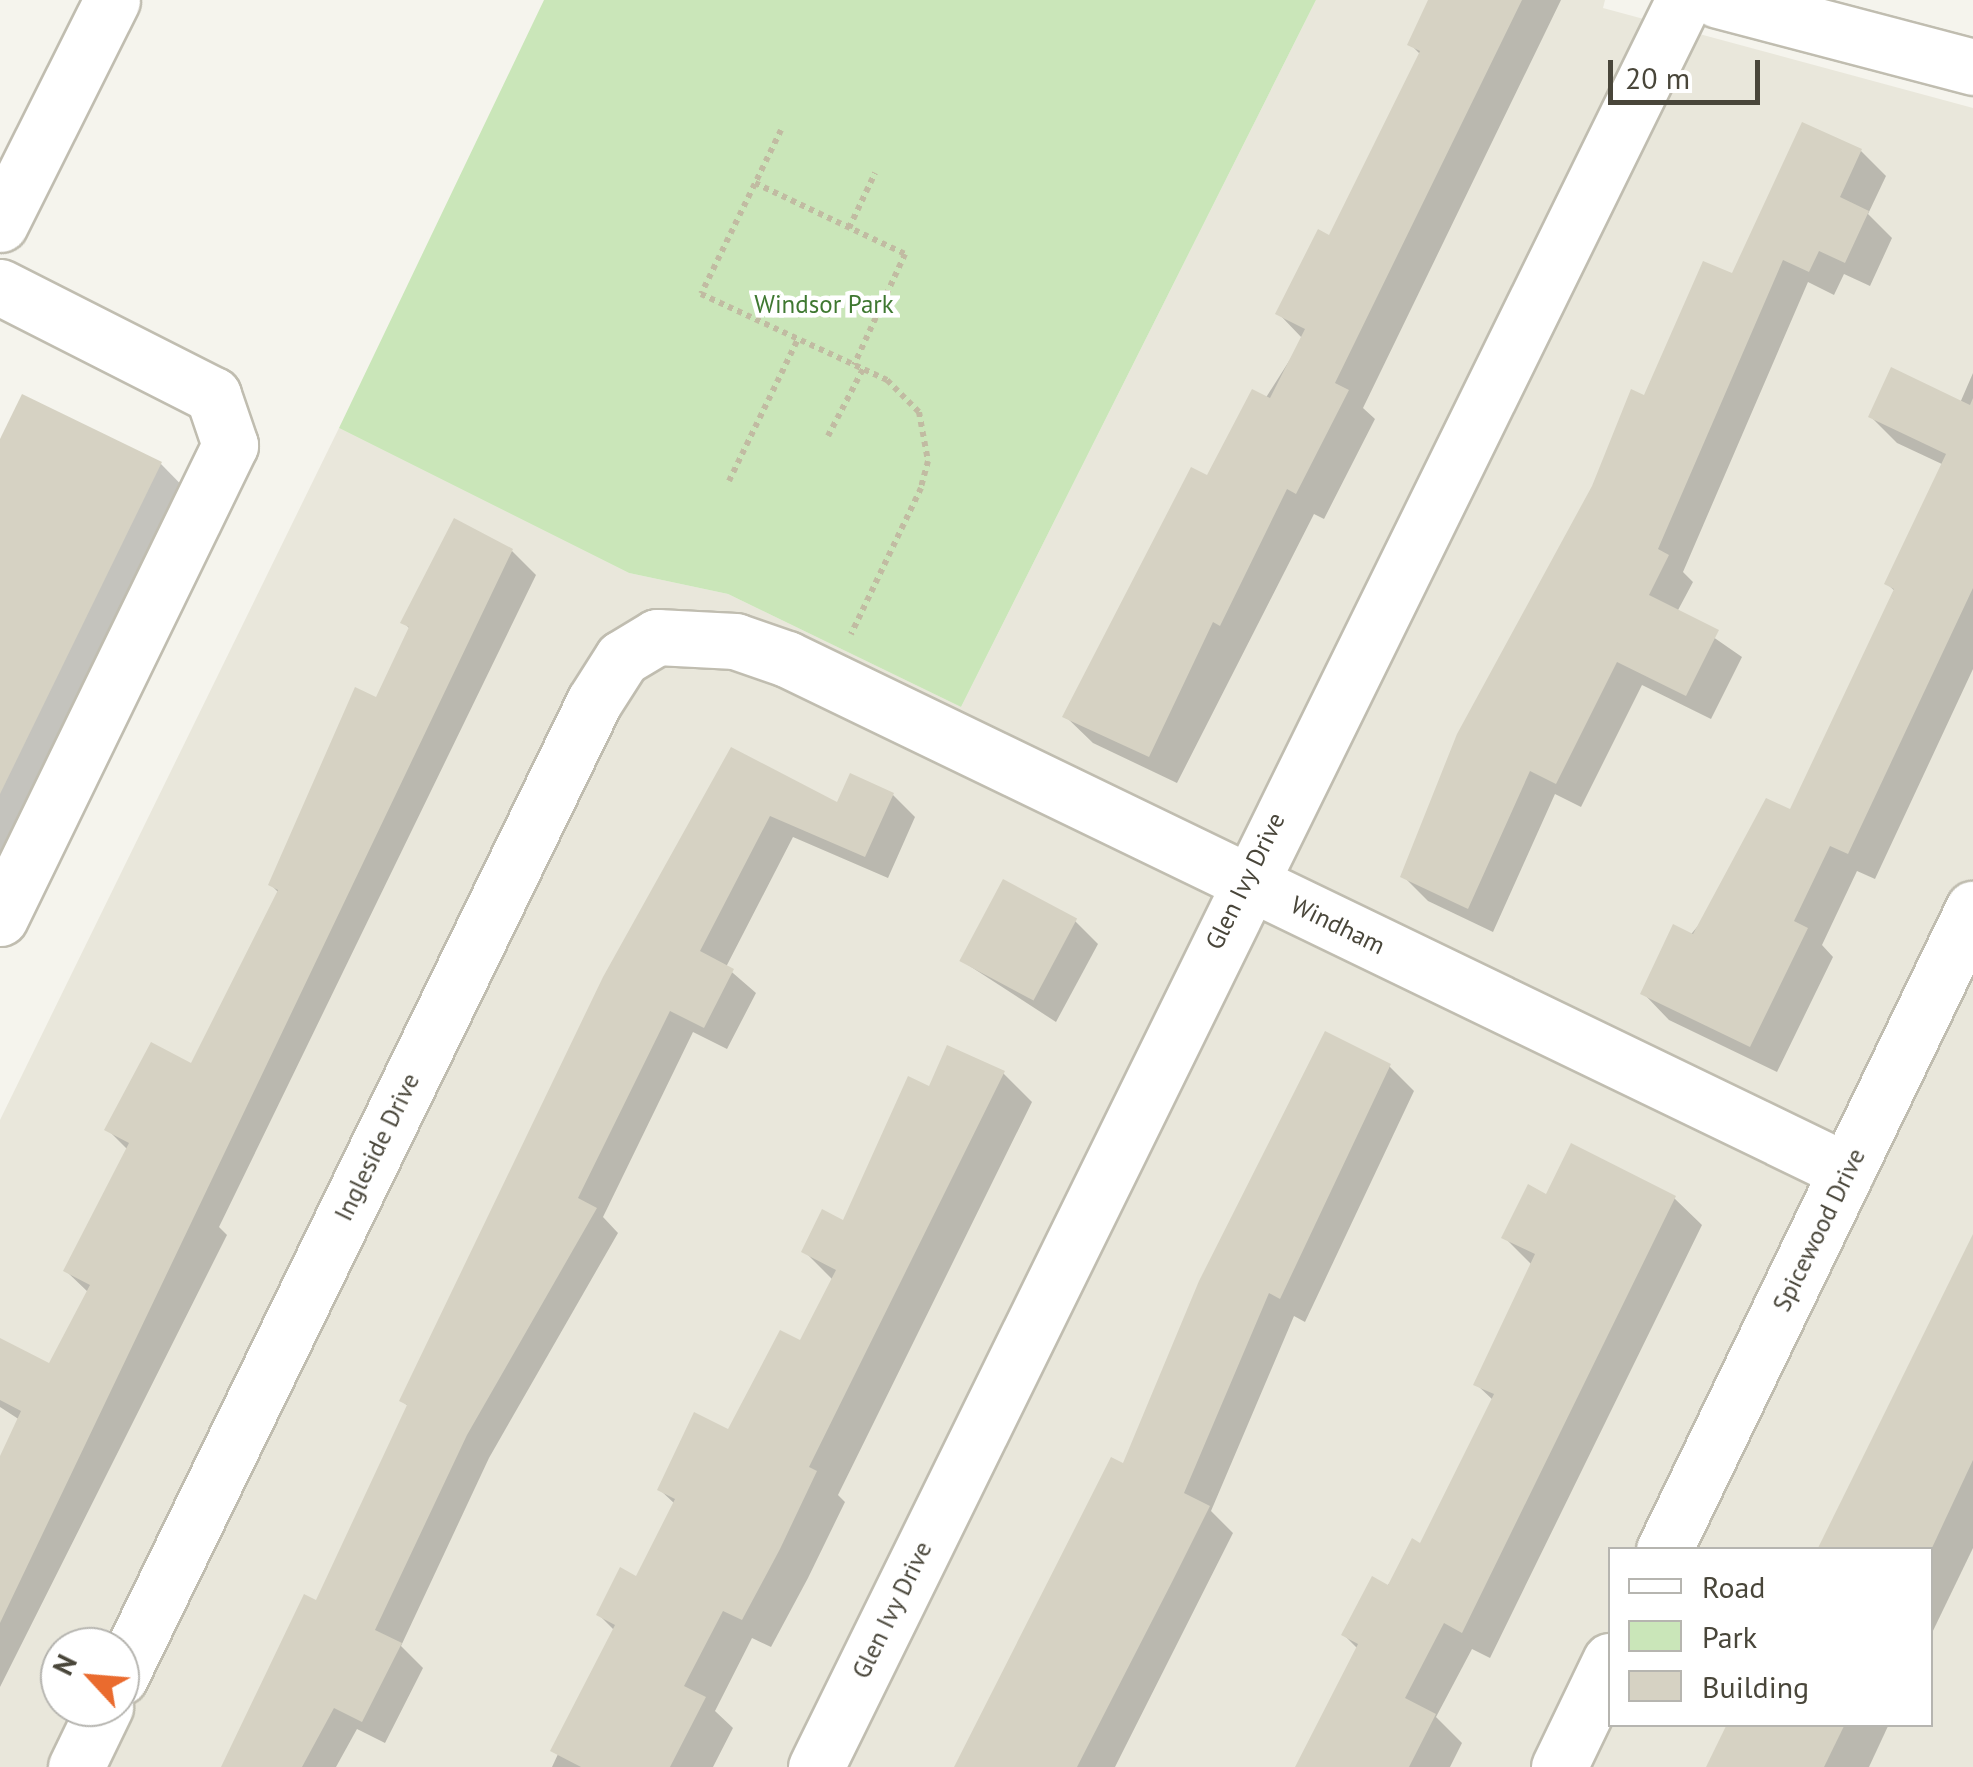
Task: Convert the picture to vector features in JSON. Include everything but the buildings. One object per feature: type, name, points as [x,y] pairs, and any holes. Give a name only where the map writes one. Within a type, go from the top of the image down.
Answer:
[{"type":"street","points":[[0,224],[112,0]]},
{"type":"street","name":"Glen Ivy Drive","points":[[816,1767],[1244,881],[1684,0]]},
{"type":"street","points":[[1718,0],[1973,67]]},
{"type":"street","points":[[0,287],[213,395],[230,445],[0,918]]},
{"type":"street","name":"Windham","points":[[656,636],[735,641],[829,680],[1847,1172]]},
{"type":"street","name":"Ingleside Drive","points":[[140,1635],[594,702],[622,658],[656,636]]},
{"type":"street","name":"Spicewood Drive","points":[[1665,1547],[1973,909]]},
{"type":"street","points":[[1559,1767],[1608,1665]]},
{"type":"street","points":[[76,1767],[95,1727]]},
{"type":"path","points":[[781,130],[701,294],[863,369],[919,412],[928,461],[829,680]]},
{"type":"path","points":[[850,228],[875,173]]},
{"type":"path","points":[[755,183],[905,254],[854,365]]},
{"type":"path","points":[[729,481],[798,339]]},
{"type":"path","points":[[828,436],[863,369]]},
{"type":"shaded area","points":[[1316,0],[1605,0],[1603,8],[1973,108],[1973,1767],[0,1767],[0,1120],[339,428],[629,573],[728,594],[961,707]]},
{"type":"green space","name":"Windsor Park","points":[[544,0],[1316,0],[961,707],[728,594],[629,573],[339,428]]}]
